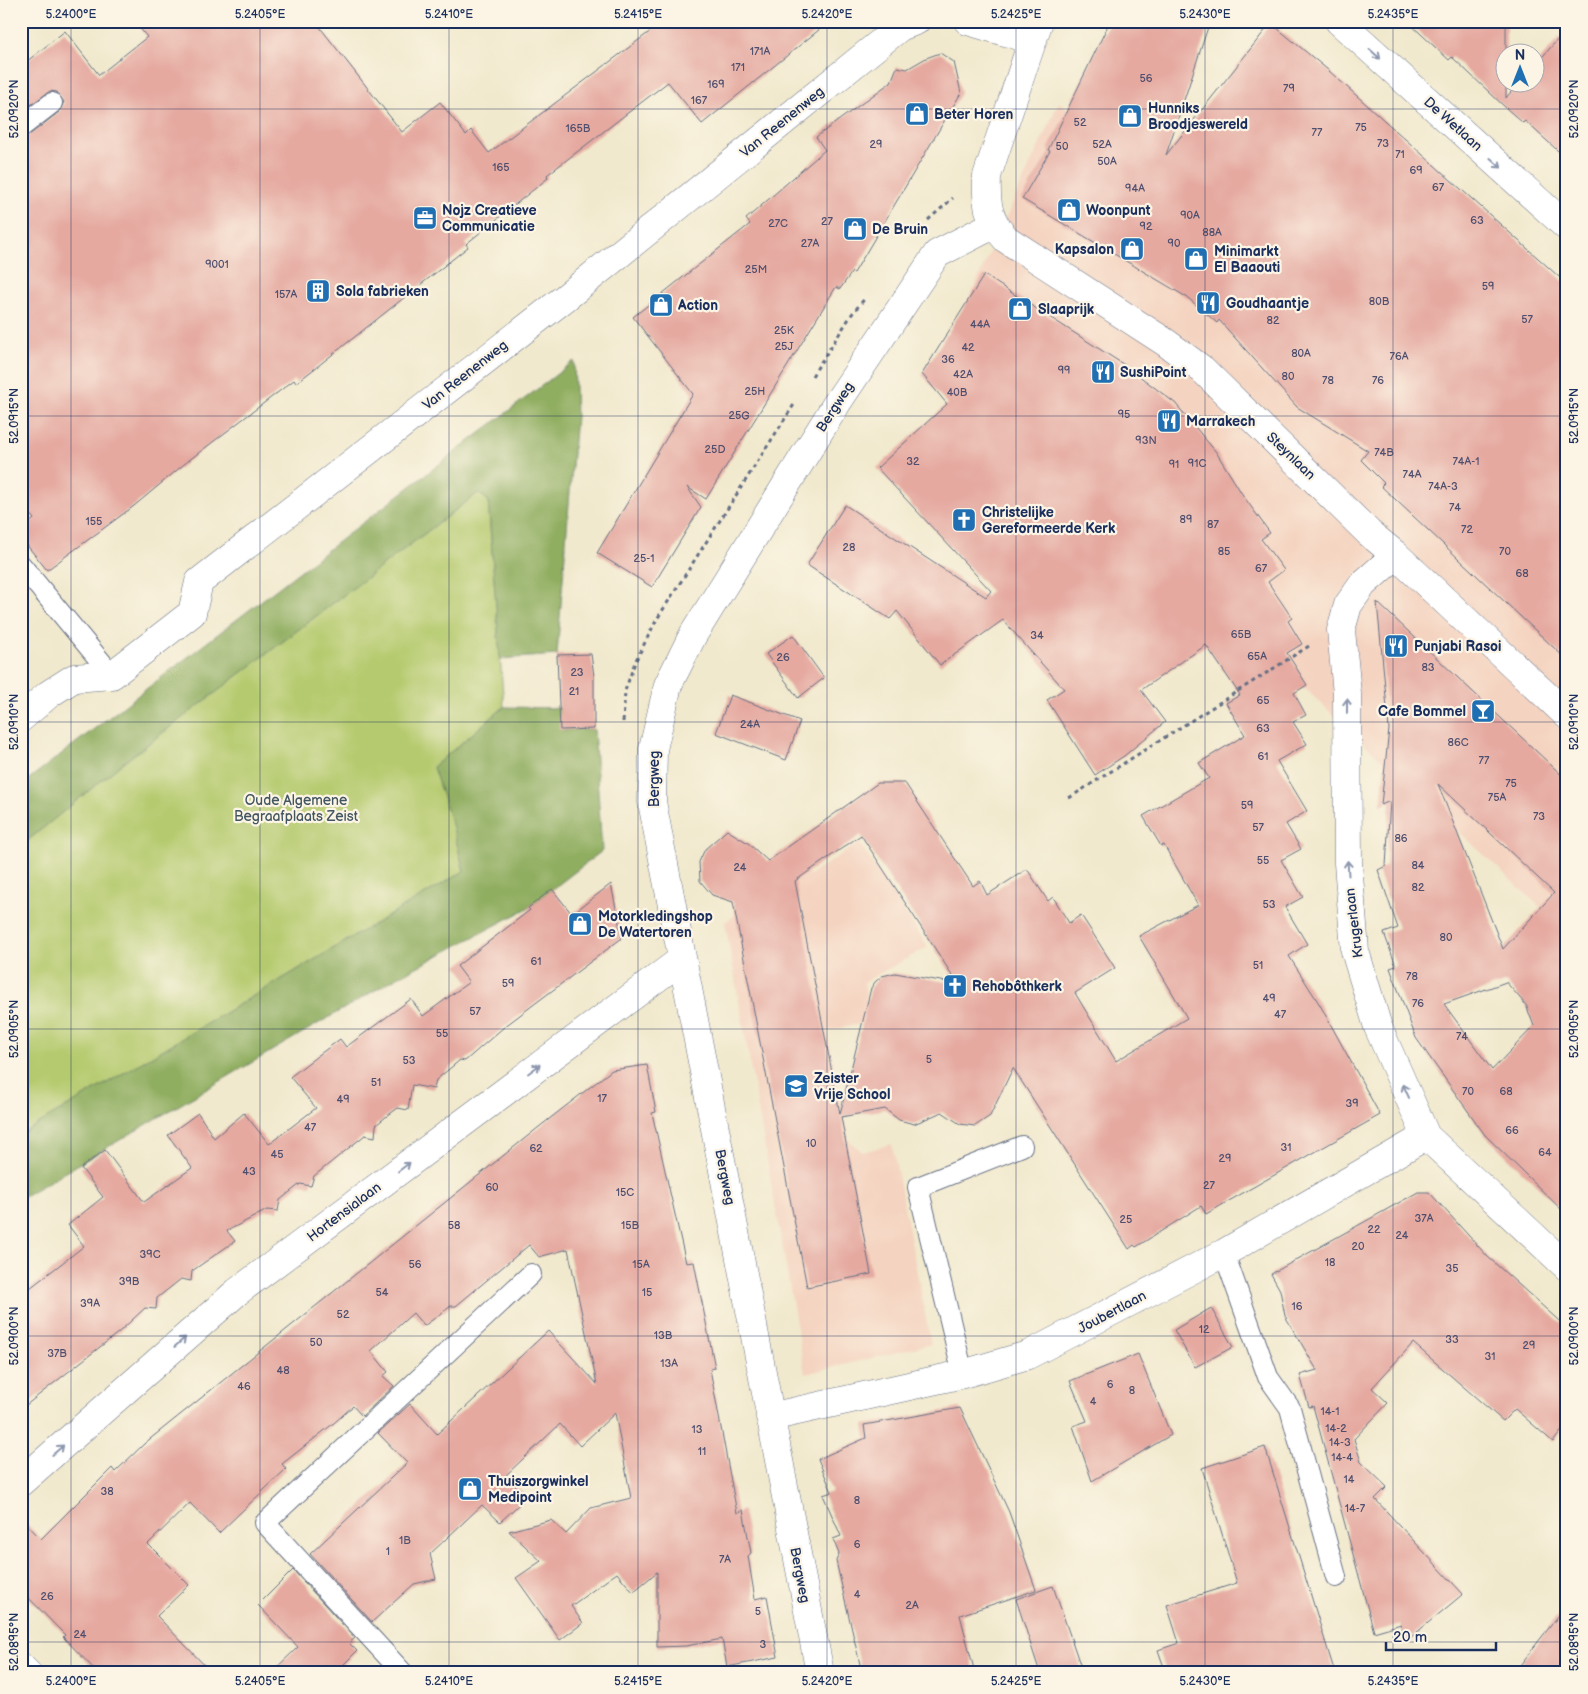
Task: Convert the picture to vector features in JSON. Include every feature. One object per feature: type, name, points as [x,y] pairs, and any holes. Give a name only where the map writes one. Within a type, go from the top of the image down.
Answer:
[{"type":"street","name":"Van Reenenweg","points":[[112,675],[192,613],[199,582],[565,298],[900,27],[916,21]]},
{"type":"street","points":[[968,21],[1036,31],[987,176],[986,200],[993,225]]},
{"type":"street","name":"De Wetlaan","points":[[1339,21],[1567,227]]},
{"type":"street","name":"Steynlaan","points":[[993,225],[1006,239],[1165,342],[1203,370],[1369,534],[1396,555],[1567,715]]},
{"type":"street","name":"Bergweg","points":[[820,1673],[652,802],[653,749],[668,685],[693,635],[837,403],[937,254],[993,225]]},
{"type":"street","name":"Krugerlaan","points":[[1396,555],[1363,584],[1348,605],[1340,630],[1347,694],[1348,863],[1355,951],[1378,1027],[1426,1136],[1567,1267]]},
{"type":"street","points":[[21,718],[49,694],[74,678],[112,675]]},
{"type":"street","name":"Hortensialaan","points":[[21,1482],[236,1292],[681,960]]},
{"type":"street","name":"Joubertlaan","points":[[770,1417],[963,1374],[1028,1355],[1224,1253],[1426,1136]]},
{"type":"street","points":[[21,1667],[27,1673]]},
{"type":"lane","points":[[21,127],[52,103]]},
{"type":"lane","points":[[21,565],[112,675]]},
{"type":"lane","points":[[963,1374],[918,1187],[1022,1146]]},
{"type":"lane","points":[[1224,1253],[1268,1378],[1290,1408],[1336,1578]]},
{"type":"lane","points":[[403,1673],[264,1523],[531,1274]]},
{"type":"path","points":[[1069,798],[1314,643],[1340,630]]},
{"type":"shaded area","points":[[1059,102],[1567,559],[1567,932],[944,353]]},
{"type":"shaded area","name":"Zeister Vrije School","points":[[859,843],[928,947],[864,982],[869,1022],[827,1031],[849,1141],[863,1152],[892,1144],[931,1344],[805,1374],[725,922],[803,866],[810,875]]},
{"type":"green space","points":[[574,361],[576,416],[557,655],[500,659],[488,500],[478,493],[119,766],[21,846],[21,785]]},
{"type":"green space","name":"Oude Algemene Begraafplaats Zeist","points":[[478,493],[488,500],[504,707],[433,767],[452,824],[464,871],[21,1134],[21,846],[119,766]]},
{"type":"green space","points":[[504,707],[560,708],[561,730],[594,729],[602,851],[528,908],[396,978],[21,1198],[21,1134],[464,871],[452,824],[433,767]]},
{"type":"building","name":"Sola fabrieken","points":[[134,21],[315,21],[402,132],[440,102],[466,135],[471,130],[489,153],[664,21],[830,21],[702,124],[668,82],[547,175],[548,178],[466,244],[468,247],[318,366],[296,383],[294,380],[188,461],[134,506],[47,570],[21,538],[21,529],[34,519],[21,504],[21,139],[28,136],[59,112],[64,102],[57,92],[50,91],[21,112],[21,66],[65,31],[99,75],[147,37]]},
{"type":"building","points":[[1110,21],[1210,21],[1166,155],[1271,23],[1328,70],[1567,284],[1567,660],[1381,486],[1384,483],[1361,460],[1368,451],[1297,407],[1219,320],[1217,323],[1188,298],[1022,199],[1050,151],[1048,150]]},
{"type":"building","points":[[1407,21],[1506,21],[1506,42],[1496,42],[1496,92],[1506,92],[1506,98],[1511,92],[1546,92],[1546,53],[1567,29],[1567,159],[1525,121],[1523,123],[1506,108],[1452,57],[1449,60]]},
{"type":"building","points":[[940,53],[954,62],[961,93],[854,273],[852,272],[840,289],[836,287],[706,499],[687,487],[701,507],[652,587],[597,553],[693,394],[633,317],[750,224],[746,219],[825,150],[816,137],[891,82],[897,67],[907,69],[926,58]]},
{"type":"building","points":[[984,275],[1126,366],[1175,403],[1216,452],[1244,497],[1270,533],[1261,539],[1284,570],[1268,582],[1292,618],[1288,621],[1302,644],[1287,653],[1307,685],[1294,693],[1306,715],[1293,722],[1307,744],[1277,761],[1307,811],[1286,824],[1301,849],[1281,860],[1303,897],[1285,907],[1307,944],[1289,956],[1320,1005],[1380,1115],[1206,1214],[1201,1206],[1136,1247],[1134,1245],[1129,1249],[1013,1068],[990,1116],[975,1126],[960,1124],[942,1112],[914,1124],[899,1120],[885,1109],[841,1117],[871,1274],[807,1287],[733,902],[712,895],[700,881],[699,862],[705,849],[727,830],[748,843],[768,861],[878,783],[905,783],[973,886],[980,881],[987,895],[1027,869],[1048,901],[1053,897],[1069,923],[1081,915],[1115,968],[1075,993],[1116,1061],[1187,1018],[1139,936],[1198,905],[1164,845],[1161,846],[1143,816],[1209,778],[1199,763],[1245,735],[1226,703],[1240,695],[1206,645],[1141,690],[1165,722],[1124,756],[1095,775],[1047,700],[1064,689],[1003,620],[940,665],[897,611],[890,619],[807,565],[845,505],[986,597],[991,591],[877,468],[947,404],[922,374]],"holes":[[[861,835],[958,984],[895,973],[882,976],[875,982],[871,988],[840,1114],[795,881]]]},
{"type":"building","points":[[1377,602],[1567,780],[1567,1215],[1485,1135],[1416,1038],[1390,968],[1396,966],[1384,933],[1398,928],[1378,870],[1386,866],[1390,801],[1381,805],[1389,729]],"holes":[[[1438,784],[1554,893],[1503,949],[1499,939]],[[1506,982],[1526,1005],[1534,1026],[1492,1070],[1444,1004]]]},
{"type":"building","points":[[793,635],[824,678],[798,698],[766,654]]},
{"type":"building","points":[[591,654],[594,676],[594,729],[560,730],[557,655]]},
{"type":"building","points":[[730,695],[800,721],[786,760],[716,733]]},
{"type":"building","points":[[611,884],[622,938],[504,1027],[465,1061],[460,1060],[436,1080],[434,1089],[412,1085],[408,1110],[398,1108],[387,1116],[376,1125],[375,1137],[365,1135],[314,1176],[311,1186],[300,1184],[280,1200],[278,1211],[267,1210],[227,1231],[235,1241],[192,1271],[191,1281],[181,1279],[157,1298],[156,1309],[145,1308],[119,1332],[21,1409],[21,1295],[84,1246],[68,1225],[103,1197],[81,1168],[105,1150],[144,1202],[192,1168],[168,1135],[198,1113],[214,1138],[244,1113],[269,1144],[316,1108],[290,1077],[308,1063],[340,1039],[346,1047],[411,999],[423,1016],[469,982],[457,966],[530,910],[528,908],[552,889],[572,914]]},
{"type":"building","points":[[647,1065],[656,1112],[652,1113],[686,1263],[694,1262],[715,1368],[710,1369],[737,1513],[743,1510],[751,1553],[748,1556],[755,1599],[767,1596],[778,1657],[727,1667],[722,1639],[686,1646],[657,1647],[657,1572],[633,1592],[617,1573],[571,1606],[583,1623],[560,1640],[516,1578],[541,1561],[509,1531],[551,1520],[566,1534],[591,1508],[631,1498],[615,1413],[580,1446],[560,1424],[505,1476],[527,1497],[500,1522],[482,1505],[430,1554],[436,1579],[414,1584],[372,1622],[310,1554],[407,1463],[378,1433],[410,1404],[437,1434],[548,1331],[597,1384],[568,1249],[539,1257],[529,1245],[456,1306],[451,1306],[424,1326],[413,1313],[371,1351],[388,1372],[383,1376],[394,1386],[362,1416],[353,1406],[282,1464],[286,1469],[219,1533],[190,1503],[148,1544],[189,1585],[157,1616],[212,1673],[98,1673],[63,1637],[65,1635],[21,1590],[21,1518],[41,1539],[112,1468],[115,1472],[145,1443],[539,1127],[612,1070]]},
{"type":"building","points":[[1418,1192],[1429,1192],[1488,1257],[1567,1328],[1567,1424],[1553,1442],[1515,1409],[1503,1421],[1413,1343],[1372,1388],[1388,1403],[1354,1439],[1361,1462],[1387,1487],[1375,1499],[1463,1594],[1405,1642],[1401,1624],[1374,1632],[1313,1406],[1309,1407],[1300,1375],[1317,1370],[1285,1316],[1280,1290],[1271,1274]]},
{"type":"building","points":[[1211,1308],[1233,1347],[1195,1367],[1174,1330]]},
{"type":"building","points":[[1138,1354],[1171,1435],[1092,1481],[1073,1426],[1087,1421],[1070,1381]]},
{"type":"building","points":[[960,1408],[1009,1512],[1036,1590],[960,1615],[975,1673],[862,1673],[836,1561],[839,1554],[833,1539],[841,1536],[823,1495],[832,1492],[818,1459],[866,1438],[864,1425]]},
{"type":"building","points":[[1265,1447],[1335,1673],[1166,1673],[1158,1650],[1179,1643],[1167,1605],[1237,1583],[1202,1468]]},
{"type":"building","points":[[293,1570],[355,1638],[349,1643],[357,1651],[335,1673],[271,1673],[298,1647],[258,1605]]},
{"type":"building","points":[[1053,1586],[1083,1673],[1040,1673],[1016,1599]]},
{"type":"building","points":[[1567,1605],[1567,1673],[1514,1673],[1541,1638]]},
{"type":"place","name":"Beter Horen","points":[[917,114]]},
{"type":"place","name":"Hunniks Broodjeswereld","points":[[1130,116]]},
{"type":"place","name":"Woonpunt","points":[[1069,210]]},
{"type":"place","name":"Nojz Creatieve Communicatie","points":[[425,218]]},
{"type":"place","name":"De Bruin","points":[[855,229]]},
{"type":"place","name":"Kapsalon","points":[[1132,249]]},
{"type":"place","name":"Minimarkt El Baaouti","points":[[1196,259]]},
{"type":"place","name":"Sola fabrieken","points":[[318,291]]},
{"type":"place","name":"Goudhaantje","points":[[1208,303]]},
{"type":"place","name":"Action","points":[[661,305]]},
{"type":"place","name":"Slaaprijk","points":[[1020,309]]},
{"type":"place","name":"SushiPoint","points":[[1103,372]]},
{"type":"place","name":"Marrakech","points":[[1169,421]]},
{"type":"place","name":"Christelijke Gereformeerde Kerk","points":[[964,520]]},
{"type":"place","name":"Punjabi Rasoi","points":[[1396,646]]},
{"type":"place","name":"Cafe Bommel","points":[[1483,711]]},
{"type":"place","name":"Motorkledingshop De Watertoren","points":[[580,924]]},
{"type":"place","name":"Rehobôthkerk","points":[[955,986]]},
{"type":"place","name":"Zeister Vrije School","points":[[796,1086]]},
{"type":"place","name":"Thuiszorgwinkel Medipoint","points":[[470,1489]]}]
